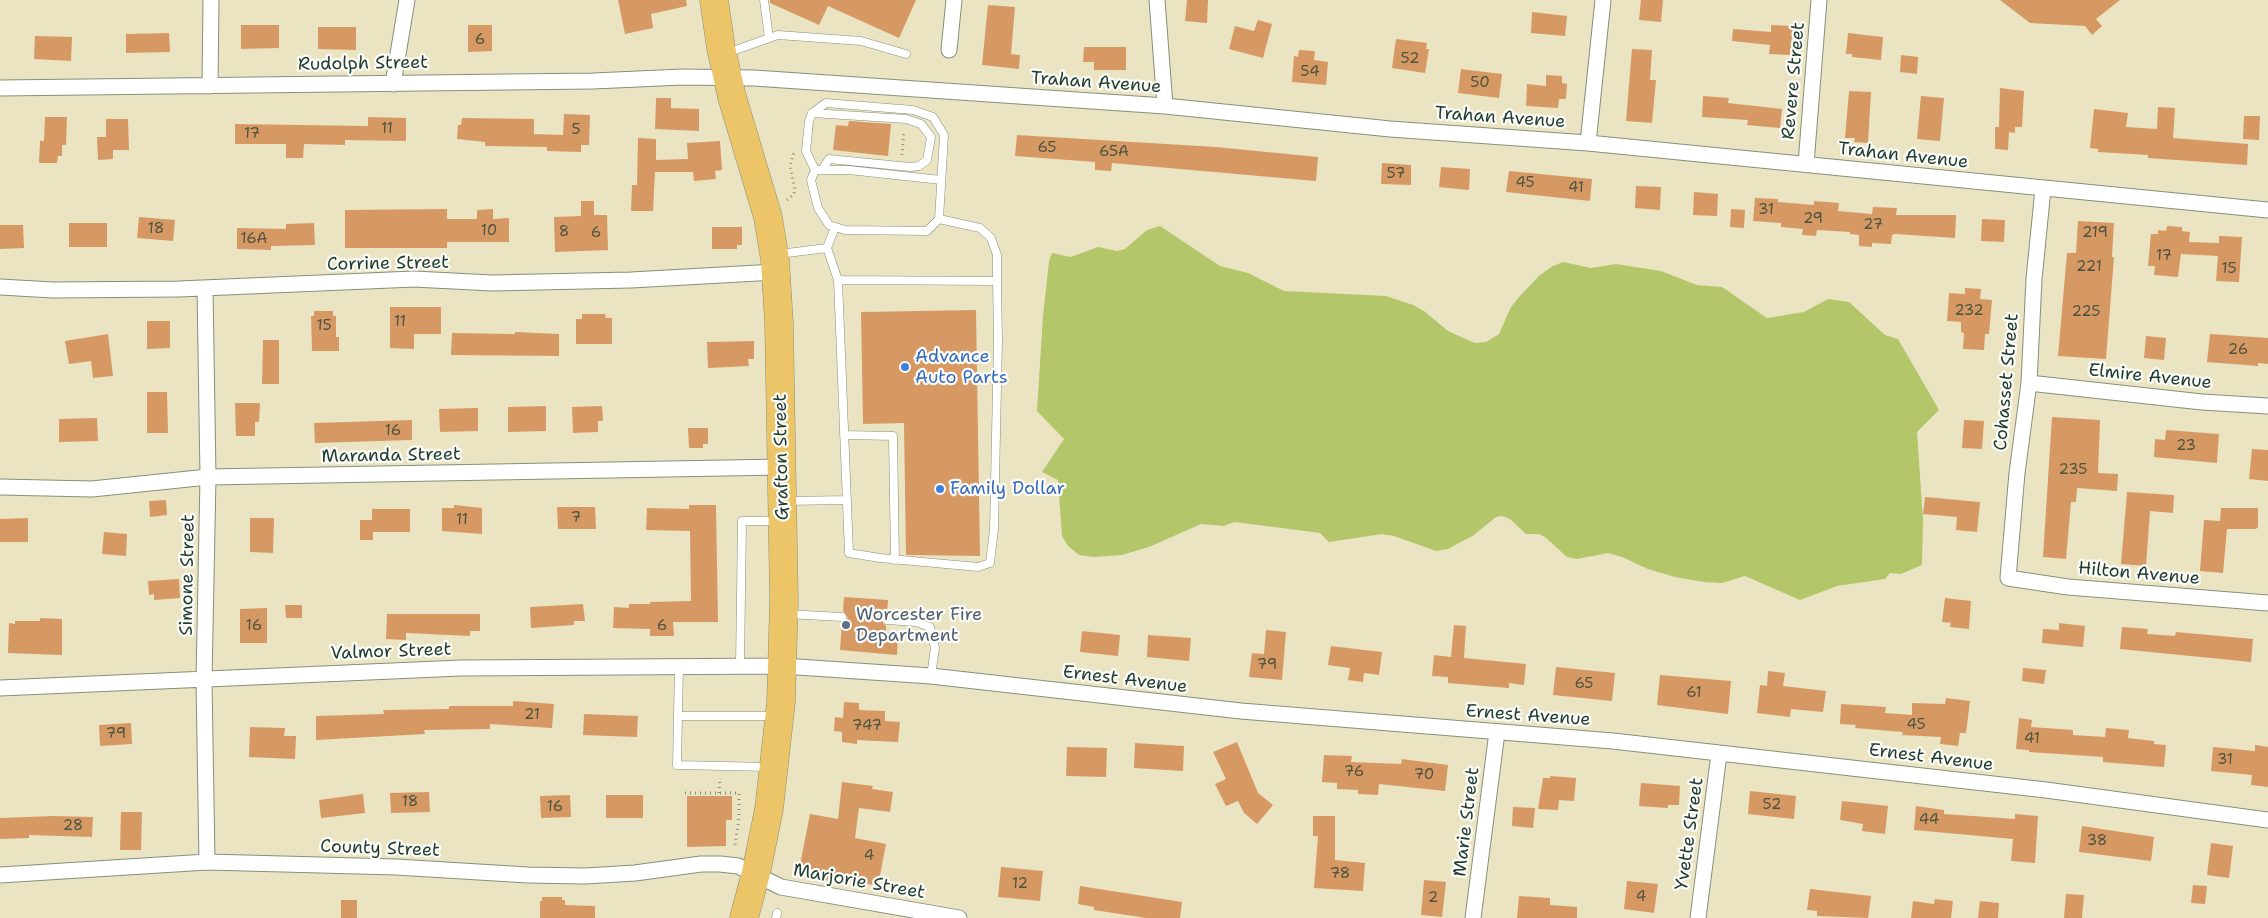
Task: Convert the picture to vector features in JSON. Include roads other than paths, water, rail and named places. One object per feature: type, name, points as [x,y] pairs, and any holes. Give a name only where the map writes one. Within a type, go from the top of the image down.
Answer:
[{"type":"highway","name":"Grafton Street","points":[[714,0],[725,66],[743,136],[763,196],[775,264],[782,467],[784,614],[780,716],[775,767],[756,873],[744,918]]},
{"type":"street","points":[[210,86],[211,0]]},
{"type":"street","points":[[394,84],[408,0]]},
{"type":"street","points":[[949,50],[954,0]]},
{"type":"street","points":[[1157,0],[1165,106]]},
{"type":"street","points":[[1588,143],[1603,0]]},
{"type":"street","name":"Revere Street","points":[[1806,164],[1819,0]]},
{"type":"street","name":"Rudolph Street","points":[[0,88],[394,84],[725,66]]},
{"type":"street","name":"Trahan Avenue","points":[[725,66],[934,89],[1080,102],[1165,106],[1382,128],[1588,143],[2043,189],[2217,203],[2268,210]]},
{"type":"street","name":"Cohasset Street","points":[[2008,578],[2017,473],[2029,383],[2034,279],[2043,189]]},
{"type":"street","name":"Corrine Street","points":[[0,287],[53,290],[205,288],[414,279],[492,283],[638,280],[775,264]]},
{"type":"street","name":"Simone Street","points":[[205,288],[208,477],[204,680],[207,862]]},
{"type":"street","name":"Elmire Avenue","points":[[2029,383],[2202,402],[2268,406]]},
{"type":"street","name":"Maranda Street","points":[[0,487],[92,489],[208,477],[782,467]]},
{"type":"street","name":"Hilton Avenue","points":[[2008,578],[2077,588],[2268,603]]},
{"type":"street","name":"Valmor Street","points":[[0,688],[452,668],[679,665],[783,666]]},
{"type":"street","name":"Ernest Avenue","points":[[783,666],[931,676],[1241,711],[1613,741],[2046,790],[2268,820]]},
{"type":"street","name":"Marie Street","points":[[1473,918],[1497,732]]},
{"type":"street","name":"Yvette Street","points":[[1698,918],[1719,754]]},
{"type":"street","name":"County Street","points":[[0,875],[207,862],[396,867],[560,876],[635,873],[679,866],[720,864],[738,866],[756,873]]},
{"type":"street","name":"Marjorie Street","points":[[756,873],[781,887],[959,918]]},
{"type":"lane","points":[[764,0],[769,38]]},
{"type":"lane","points":[[725,66],[769,38],[778,35],[861,41],[906,54]]},
{"type":"lane","points":[[812,113],[906,119],[921,124],[931,137],[927,160],[920,166],[910,167],[829,159],[811,180],[818,208],[829,226],[845,230],[927,231],[939,219],[944,135],[933,117],[913,110],[826,103],[812,113],[806,151],[818,170]]},
{"type":"lane","points":[[818,170],[941,180]]},
{"type":"lane","points":[[835,227],[826,248],[838,280],[849,553],[895,560],[978,566],[990,564],[994,529],[998,340],[997,255],[991,238],[980,228],[939,219]]},
{"type":"lane","points":[[775,264],[826,248]]},
{"type":"lane","points":[[838,280],[997,281]]},
{"type":"lane","points":[[844,435],[892,436],[895,560]]},
{"type":"lane","points":[[740,666],[742,521],[783,511],[847,500]]},
{"type":"lane","points":[[784,614],[842,617]]},
{"type":"lane","points":[[886,620],[916,622],[930,627],[935,648],[931,676]]},
{"type":"lane","points":[[679,665],[677,765],[775,767]]},
{"type":"lane","points":[[678,716],[780,716]]},
{"type":"place","name":"Advance Auto Parts","points":[[905,367]]},
{"type":"place","name":"Family Dollar","points":[[940,489]]},
{"type":"place","name":"Worcester Fire Department","points":[[846,625]]}]
